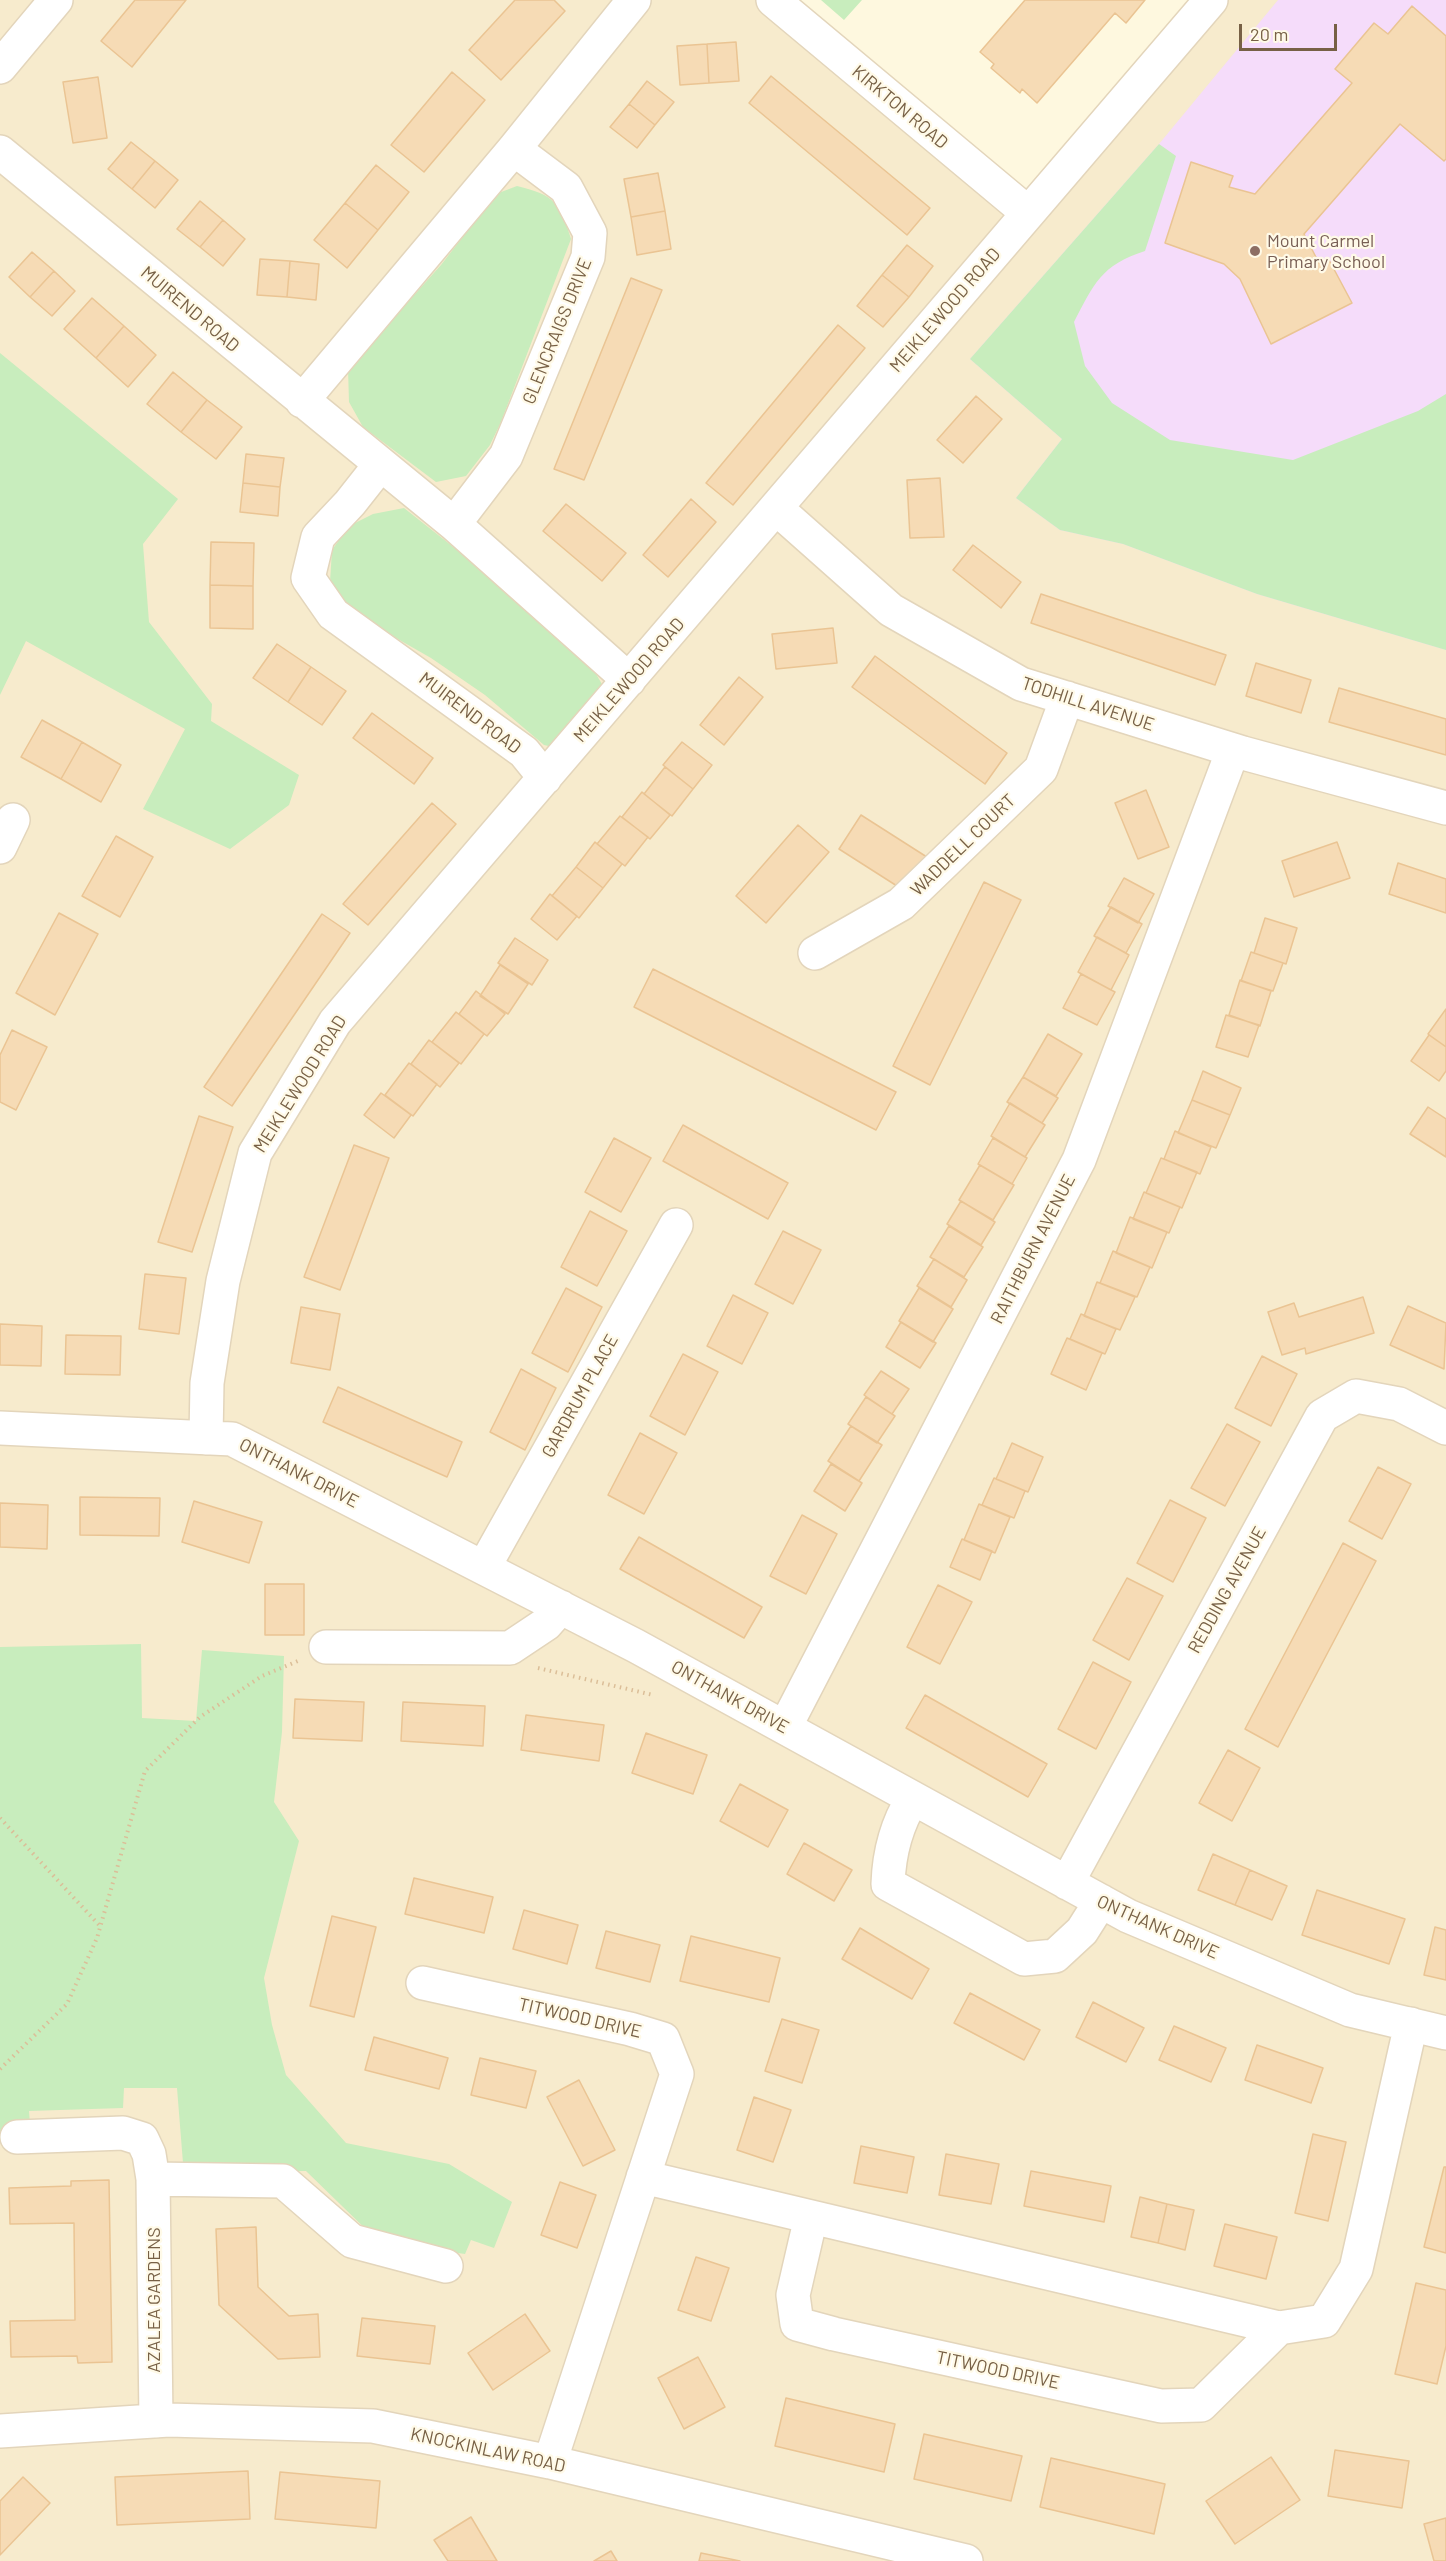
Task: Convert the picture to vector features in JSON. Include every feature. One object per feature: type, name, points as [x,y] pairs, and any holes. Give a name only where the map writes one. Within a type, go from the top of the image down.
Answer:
[{"type":"street","points":[[0,67],[56,0]]},
{"type":"street","points":[[302,401],[514,149],[634,0]]},
{"type":"street","name":"KIRKTON ROAD","points":[[773,0],[1028,213]]},
{"type":"street","name":"MEIKLEWOOD ROAD","points":[[206,1438],[207,1383],[224,1281],[255,1153],[335,1022],[1211,0]]},
{"type":"street","name":"GLENCRAIGS DRIVE","points":[[454,524],[506,456],[588,257],[590,233],[566,188],[514,149]]},
{"type":"street","name":"MUIREND ROAD","points":[[0,152],[454,524],[629,680]]},
{"type":"street","name":"MUIREND ROAD","points":[[380,465],[350,503],[318,537],[308,579],[333,614],[524,752],[545,778]]},
{"type":"street","name":"TODHILL AVENUE","points":[[776,508],[891,610],[1021,684],[1233,750],[1446,808]]},
{"type":"street","name":"WADDELL COURT","points":[[815,953],[901,904],[1041,769],[1067,698]]},
{"type":"street","name":"RAITHBURN AVENUE","points":[[785,1727],[1079,1160],[1233,750]]},
{"type":"street","name":"GARDRUM PLACE","points":[[484,1567],[676,1225]]},
{"type":"street","name":"REDDING AVENUE","points":[[1067,1883],[1322,1416],[1356,1396],[1399,1404],[1446,1428]]},
{"type":"street","name":"ONTHANK DRIVE","points":[[0,1428],[232,1439],[561,1607],[785,1727],[1128,1916],[1350,2010],[1446,2033]]},
{"type":"street","points":[[315,1654],[510,1648],[546,1624],[561,1607]]},
{"type":"street","points":[[913,1798],[904,1813],[889,1855],[888,1884],[1023,1959],[1055,1956],[1082,1931],[1101,1902]]},
{"type":"street","name":"TITWOOD DRIVE","points":[[423,1983],[630,2029],[663,2039],[677,2074],[550,2462]]},
{"type":"street","points":[[643,2177],[1279,2328],[1324,2321],[1356,2269],[1411,2024]]},
{"type":"street","name":"AZALEA GARDENS","points":[[16,2137],[123,2133],[142,2139],[149,2154],[153,2179],[156,2421]]},
{"type":"street","points":[[153,2179],[283,2181],[352,2241],[446,2266]]},
{"type":"street","name":"TITWOOD DRIVE","points":[[811,2217],[793,2295],[797,2324],[834,2334],[1161,2406],[1201,2405],[1279,2328]]},
{"type":"street","name":"KNOCKINLAW ROAD","points":[[0,2431],[156,2421],[373,2426],[550,2462],[966,2561]]},
{"type":"path","points":[[0,2068],[68,2004],[100,1927],[145,1772],[201,1717],[262,1676],[315,1654]]},
{"type":"path","points":[[537,1668],[662,1697]]},
{"type":"path","points":[[0,1818],[100,1927]]},
{"type":"shaded area","points":[[0,0],[775,0],[1028,213],[1211,0],[1446,0],[1446,2561],[0,2561]]},
{"type":"shaded area","name":"Mount Carmel Primary School","points":[[1278,0],[1446,0],[1446,650],[1257,594],[1123,544],[1060,530],[1016,498],[1062,439],[970,359],[1159,144]]},
{"type":"green space","points":[[821,0],[862,0],[844,20]]},
{"type":"green space","points":[[1159,144],[1176,156],[1145,251],[1118,263],[1100,278],[1074,322],[1085,366],[1112,403],[1170,440],[1293,460],[1418,411],[1446,394],[1446,650],[1257,594],[1123,544],[1060,530],[1016,498],[1062,439],[970,359]]},
{"type":"green space","points":[[517,186],[540,193],[554,202],[563,217],[571,239],[501,422],[490,445],[466,476],[436,482],[363,427],[349,402],[348,369],[441,265],[496,194]]},
{"type":"green space","points":[[0,353],[178,499],[143,544],[149,622],[212,704],[211,721],[299,775],[289,805],[230,849],[143,809],[185,729],[26,641],[0,695]]},
{"type":"green space","points":[[404,508],[490,576],[588,660],[603,686],[558,748],[544,745],[485,695],[431,658],[340,606],[330,582],[332,550],[349,526],[373,514]]},
{"type":"green space","points":[[141,1644],[142,1718],[196,1721],[202,1650],[284,1656],[282,1732],[274,1802],[299,1841],[264,1978],[272,2025],[286,2075],[346,2143],[449,2164],[512,2202],[494,2248],[471,2240],[465,2254],[376,2239],[306,2171],[189,2172],[183,2163],[177,2088],[124,2088],[123,2108],[29,2111],[31,2137],[0,2138],[0,1647]]},
{"type":"building","points":[[135,0],[186,0],[132,67],[101,41]]},
{"type":"building","points":[[515,0],[554,0],[565,11],[501,80],[469,50]]},
{"type":"building","points":[[1025,0],[1145,0],[1126,23],[1115,13],[1037,103],[1022,89],[1020,93],[991,68],[994,64],[980,52]]},
{"type":"building","points":[[1412,6],[1446,36],[1446,159],[1444,161],[1400,124],[1304,234],[1319,263],[1328,258],[1352,303],[1271,344],[1240,279],[1224,264],[1165,243],[1191,162],[1233,176],[1229,187],[1255,194],[1352,83],[1335,69],[1374,23],[1388,34]]},
{"type":"building","points":[[736,42],[739,81],[709,83],[707,44]]},
{"type":"building","points":[[707,44],[709,83],[680,85],[677,46]]},
{"type":"building","points":[[452,72],[485,100],[424,172],[391,145]]},
{"type":"building","points":[[771,76],[930,208],[907,235],[749,103]]},
{"type":"building","points":[[98,77],[107,138],[73,143],[63,82]]},
{"type":"building","points":[[647,81],[674,102],[655,125],[629,104]]},
{"type":"building","points":[[629,104],[655,125],[637,148],[610,127]]},
{"type":"building","points":[[131,142],[155,161],[132,189],[108,169]]},
{"type":"building","points":[[155,161],[178,180],[155,208],[132,189]]},
{"type":"building","points":[[376,165],[409,192],[378,230],[345,203]]},
{"type":"building","points":[[658,173],[665,211],[631,217],[624,179]]},
{"type":"building","points":[[200,201],[223,220],[200,247],[177,229]]},
{"type":"building","points":[[345,203],[378,230],[347,268],[314,240]]},
{"type":"building","points":[[665,211],[671,249],[637,255],[631,217]]},
{"type":"building","points":[[223,220],[245,239],[223,266],[200,247]]},
{"type":"building","points":[[907,245],[933,266],[909,297],[882,275]]},
{"type":"building","points":[[32,252],[54,271],[30,297],[9,277]]},
{"type":"building","points":[[260,259],[290,261],[287,297],[257,295]]},
{"type":"building","points":[[290,261],[319,264],[316,300],[287,297]]},
{"type":"building","points":[[54,271],[75,291],[52,316],[30,297]]},
{"type":"building","points":[[882,275],[909,297],[883,327],[857,306]]},
{"type":"building","points":[[631,278],[662,290],[584,480],[554,469]]},
{"type":"building","points":[[92,298],[124,326],[96,358],[64,329]]},
{"type":"building","points":[[838,325],[865,348],[733,505],[706,483]]},
{"type":"building","points":[[124,326],[156,355],[128,387],[96,358]]},
{"type":"building","points":[[173,372],[207,400],[181,432],[147,404]]},
{"type":"building","points":[[976,396],[1002,419],[963,463],[937,440]]},
{"type":"building","points":[[207,400],[242,427],[216,459],[181,432]]},
{"type":"building","points":[[246,454],[284,458],[280,487],[243,483]]},
{"type":"building","points":[[940,478],[944,537],[910,538],[907,480]]},
{"type":"building","points":[[243,483],[280,487],[278,516],[240,512]]},
{"type":"building","points":[[691,499],[716,522],[668,577],[643,555]]},
{"type":"building","points":[[566,504],[626,553],[602,581],[543,531]]},
{"type":"building","points":[[211,542],[254,543],[253,586],[210,585]]},
{"type":"building","points":[[973,545],[1021,582],[1001,608],[953,570]]},
{"type":"building","points":[[210,585],[253,586],[253,629],[210,628]]},
{"type":"building","points":[[1041,594],[1226,655],[1215,685],[1031,623]]},
{"type":"building","points":[[833,628],[837,663],[776,669],[772,634]]},
{"type":"building","points":[[277,644],[311,667],[288,702],[253,678]]},
{"type":"building","points":[[875,656],[1007,753],[985,784],[852,687]]},
{"type":"building","points":[[1256,663],[1311,680],[1301,713],[1246,696]]},
{"type":"building","points":[[311,667],[346,691],[322,725],[288,702]]},
{"type":"building","points":[[739,677],[763,697],[724,745],[700,725]]},
{"type":"building","points":[[1339,688],[1446,719],[1446,755],[1329,722]]},
{"type":"building","points":[[372,713],[433,758],[414,784],[353,738]]},
{"type":"building","points":[[42,720],[82,742],[61,779],[21,757]]},
{"type":"building","points":[[82,742],[121,765],[101,802],[61,779]]},
{"type":"building","points":[[682,742],[712,765],[693,789],[663,765]]},
{"type":"building","points":[[665,767],[693,789],[672,816],[644,794]]},
{"type":"building","points":[[1146,790],[1169,847],[1138,859],[1115,803]]},
{"type":"building","points":[[642,792],[670,815],[650,839],[622,817]]},
{"type":"building","points":[[432,803],[456,824],[368,925],[343,904]]},
{"type":"building","points":[[861,815],[930,859],[908,893],[839,849]]},
{"type":"building","points":[[620,816],[648,837],[625,866],[597,844]]},
{"type":"building","points":[[798,825],[829,852],[766,923],[736,896]]},
{"type":"building","points":[[116,836],[153,857],[120,917],[82,896]]},
{"type":"building","points":[[595,842],[622,864],[603,888],[576,867]]},
{"type":"building","points":[[1337,842],[1350,878],[1294,897],[1282,861]]},
{"type":"building","points":[[1398,863],[1446,879],[1446,913],[1389,894]]},
{"type":"building","points":[[576,867],[603,888],[579,918],[552,896]]},
{"type":"building","points":[[1124,878],[1154,894],[1138,923],[1108,906]]},
{"type":"building","points":[[984,882],[1021,900],[930,1085],[893,1066]]},
{"type":"building","points":[[550,894],[577,916],[557,940],[531,919]]},
{"type":"building","points":[[1111,907],[1142,924],[1126,953],[1094,936]]},
{"type":"building","points":[[59,913],[98,934],[55,1015],[16,993]]},
{"type":"building","points":[[322,914],[350,933],[232,1106],[204,1087]]},
{"type":"building","points":[[1265,918],[1297,928],[1286,964],[1254,953]]},
{"type":"building","points":[[1097,937],[1129,955],[1111,990],[1078,972]]},
{"type":"building","points":[[515,938],[548,960],[532,985],[498,963]]},
{"type":"building","points":[[1251,952],[1283,963],[1273,991],[1241,981]]},
{"type":"building","points":[[500,965],[528,984],[508,1014],[480,996]]},
{"type":"building","points":[[653,969],[896,1092],[876,1130],[634,1007]]},
{"type":"building","points":[[1081,974],[1115,992],[1097,1025],[1063,1008]]},
{"type":"building","points":[[1240,980],[1271,991],[1260,1026],[1229,1015]]},
{"type":"building","points":[[476,991],[505,1014],[487,1036],[459,1014]]},
{"type":"building","points":[[1446,1009],[1446,1047],[1428,1034]]},
{"type":"building","points":[[456,1012],[484,1034],[461,1064],[432,1042]]},
{"type":"building","points":[[1226,1015],[1259,1025],[1248,1057],[1216,1047]]},
{"type":"building","points":[[12,1030],[47,1047],[16,1110],[0,1102],[0,1055]]},
{"type":"building","points":[[1048,1034],[1082,1054],[1056,1096],[1023,1077]]},
{"type":"building","points":[[1429,1035],[1446,1047],[1446,1071],[1439,1081],[1411,1061]]},
{"type":"building","points":[[429,1040],[459,1063],[440,1087],[411,1064]]},
{"type":"building","points":[[409,1063],[437,1084],[413,1116],[385,1095]]},
{"type":"building","points":[[1203,1071],[1241,1088],[1230,1115],[1192,1100]]},
{"type":"building","points":[[1023,1077],[1058,1098],[1042,1123],[1007,1102]]},
{"type":"building","points":[[381,1093],[411,1115],[394,1138],[364,1115]]},
{"type":"building","points":[[1192,1100],[1230,1115],[1216,1148],[1178,1133]]},
{"type":"building","points":[[1010,1103],[1045,1125],[1025,1157],[991,1136]]},
{"type":"building","points":[[1428,1107],[1446,1119],[1446,1157],[1410,1134]]},
{"type":"building","points":[[199,1116],[233,1127],[192,1252],[158,1242]]},
{"type":"building","points":[[683,1125],[788,1183],[768,1219],[663,1161]]},
{"type":"building","points":[[1175,1131],[1211,1147],[1200,1174],[1164,1159]]},
{"type":"building","points":[[614,1138],[651,1158],[621,1212],[585,1192]]},
{"type":"building","points":[[993,1138],[1027,1158],[1012,1184],[978,1164]]},
{"type":"building","points":[[354,1145],[389,1158],[340,1290],[304,1277]]},
{"type":"building","points":[[1161,1158],[1197,1172],[1182,1208],[1146,1193]]},
{"type":"building","points":[[980,1165],[1014,1185],[993,1220],[959,1200]]},
{"type":"building","points":[[1144,1192],[1180,1207],[1169,1233],[1133,1219]]},
{"type":"building","points":[[961,1201],[995,1222],[981,1245],[947,1224]]},
{"type":"building","points":[[590,1211],[627,1231],[597,1286],[561,1267]]},
{"type":"building","points":[[1130,1217],[1167,1232],[1152,1268],[1116,1253]]},
{"type":"building","points":[[949,1226],[983,1247],[964,1277],[930,1257]]},
{"type":"building","points":[[783,1231],[821,1250],[793,1304],[755,1284]]},
{"type":"building","points":[[1113,1251],[1150,1267],[1137,1297],[1100,1283]]},
{"type":"building","points":[[934,1259],[967,1280],[951,1307],[917,1286]]},
{"type":"building","points":[[145,1274],[186,1278],[179,1334],[139,1329]]},
{"type":"building","points":[[1097,1282],[1135,1297],[1120,1330],[1084,1316]]},
{"type":"building","points":[[566,1288],[602,1307],[568,1372],[532,1353]]},
{"type":"building","points":[[919,1288],[953,1309],[933,1342],[899,1321]]},
{"type":"building","points":[[733,1295],[768,1313],[742,1364],[707,1346]]},
{"type":"building","points":[[1363,1297],[1374,1333],[1306,1354],[1305,1348],[1282,1355],[1268,1312],[1294,1303],[1299,1317]]},
{"type":"building","points":[[1408,1306],[1446,1323],[1444,1369],[1390,1345]]},
{"type":"building","points":[[301,1307],[340,1314],[330,1370],[291,1363]]},
{"type":"building","points":[[1081,1314],[1116,1329],[1105,1354],[1070,1339]]},
{"type":"building","points":[[901,1322],[936,1343],[920,1368],[886,1347]]},
{"type":"building","points":[[0,1324],[42,1326],[41,1366],[0,1365]]},
{"type":"building","points":[[66,1335],[121,1336],[120,1375],[65,1374]]},
{"type":"building","points":[[1067,1338],[1102,1353],[1086,1390],[1051,1374]]},
{"type":"building","points":[[683,1354],[718,1372],[685,1435],[650,1416]]},
{"type":"building","points":[[1262,1356],[1297,1374],[1271,1426],[1235,1408]]},
{"type":"building","points":[[521,1369],[556,1388],[525,1450],[490,1432]]},
{"type":"building","points":[[881,1371],[909,1389],[892,1414],[864,1395]]},
{"type":"building","points":[[338,1387],[462,1442],[447,1477],[323,1422]]},
{"type":"building","points":[[866,1397],[895,1416],[877,1443],[848,1424]]},
{"type":"building","points":[[1227,1424],[1260,1442],[1225,1506],[1191,1488]]},
{"type":"building","points":[[851,1426],[882,1445],[859,1481],[828,1461]]},
{"type":"building","points":[[640,1433],[677,1453],[644,1514],[608,1495]]},
{"type":"building","points":[[1012,1443],[1043,1457],[1028,1492],[996,1479]]},
{"type":"building","points":[[831,1464],[862,1483],[845,1511],[814,1491]]},
{"type":"building","points":[[1378,1467],[1411,1484],[1382,1539],[1349,1521]]},
{"type":"building","points":[[994,1478],[1025,1491],[1014,1518],[982,1505]]},
{"type":"building","points":[[80,1497],[160,1498],[159,1536],[80,1535]]},
{"type":"building","points":[[1170,1500],[1206,1518],[1173,1582],[1137,1563]]},
{"type":"building","points":[[194,1501],[262,1522],[249,1563],[182,1542]]},
{"type":"building","points":[[0,1503],[48,1505],[47,1549],[0,1547]]},
{"type":"building","points":[[979,1504],[1010,1517],[995,1553],[964,1540]]},
{"type":"building","points":[[802,1515],[837,1534],[806,1594],[770,1576]]},
{"type":"building","points":[[639,1537],[762,1607],[744,1638],[620,1569]]},
{"type":"building","points":[[962,1539],[992,1551],[980,1580],[950,1567]]},
{"type":"building","points":[[1343,1543],[1376,1561],[1278,1747],[1245,1729]]},
{"type":"building","points":[[1127,1578],[1163,1596],[1129,1660],[1093,1640]]},
{"type":"building","points":[[265,1584],[304,1584],[304,1635],[265,1635]]},
{"type":"building","points":[[938,1585],[972,1602],[940,1664],[907,1647]]},
{"type":"building","points":[[1093,1662],[1131,1682],[1096,1749],[1058,1729]]},
{"type":"building","points":[[925,1695],[1047,1764],[1028,1797],[906,1728]]},
{"type":"building","points":[[295,1699],[364,1702],[362,1741],[293,1738]]},
{"type":"building","points":[[403,1702],[485,1706],[483,1746],[401,1741]]},
{"type":"building","points":[[526,1715],[604,1725],[599,1761],[521,1750]]},
{"type":"building","points":[[646,1733],[707,1755],[693,1794],[632,1773]]},
{"type":"building","points":[[1228,1750],[1260,1768],[1232,1821],[1199,1803]]},
{"type":"building","points":[[740,1784],[788,1810],[768,1847],[720,1821]]},
{"type":"building","points":[[804,1843],[852,1870],[834,1901],[787,1874]]},
{"type":"building","points":[[1213,1854],[1250,1870],[1235,1905],[1198,1890]]},
{"type":"building","points":[[1250,1870],[1287,1886],[1272,1920],[1235,1905]]},
{"type":"building","points":[[414,1878],[493,1897],[484,1933],[405,1914]]},
{"type":"building","points":[[1317,1890],[1405,1919],[1389,1964],[1302,1935]]},
{"type":"building","points":[[524,1910],[578,1925],[567,1964],[513,1949]]},
{"type":"building","points":[[332,1916],[376,1927],[354,2017],[310,2006]]},
{"type":"building","points":[[1435,1927],[1446,1930],[1446,1980],[1424,1975]]},
{"type":"building","points":[[860,1928],[929,1969],[912,1999],[842,1959]]},
{"type":"building","points":[[606,1931],[660,1945],[650,1982],[596,1968]]},
{"type":"building","points":[[691,1936],[780,1958],[769,2002],[680,1981]]},
{"type":"building","points":[[970,1993],[1040,2030],[1024,2060],[954,2023]]},
{"type":"building","points":[[1093,2002],[1144,2028],[1126,2062],[1076,2037]]},
{"type":"building","points":[[782,2019],[819,2030],[802,2083],[765,2071]]},
{"type":"building","points":[[1174,2026],[1226,2048],[1211,2082],[1159,2060]]},
{"type":"building","points":[[374,2037],[448,2058],[439,2089],[365,2070]]},
{"type":"building","points":[[1257,2045],[1323,2068],[1311,2103],[1245,2080]]},
{"type":"building","points":[[480,2058],[536,2071],[526,2108],[471,2095]]},
{"type":"building","points":[[579,2080],[615,2150],[583,2166],[547,2097]]},
{"type":"building","points":[[754,2097],[791,2110],[773,2162],[737,2150]]},
{"type":"building","points":[[1313,2134],[1346,2142],[1328,2221],[1295,2213]]},
{"type":"building","points":[[861,2146],[914,2157],[907,2193],[854,2183]]},
{"type":"building","points":[[946,2154],[999,2164],[991,2204],[939,2195]]},
{"type":"building","points":[[1444,2167],[1446,2167],[1446,2253],[1424,2247]]},
{"type":"building","points":[[1031,2171],[1111,2186],[1104,2222],[1024,2206]]},
{"type":"building","points":[[109,2180],[112,2362],[78,2363],[77,2356],[11,2357],[10,2321],[75,2320],[74,2223],[10,2224],[9,2188],[71,2186],[71,2181]]},
{"type":"building","points":[[560,2182],[596,2195],[577,2248],[541,2235]]},
{"type":"building","points":[[1140,2197],[1167,2204],[1158,2243],[1131,2237]]},
{"type":"building","points":[[1167,2204],[1194,2210],[1185,2250],[1158,2243]]},
{"type":"building","points":[[1225,2224],[1277,2237],[1266,2279],[1214,2266]]},
{"type":"building","points":[[256,2227],[258,2287],[289,2316],[318,2314],[320,2357],[278,2359],[219,2305],[216,2229]]},
{"type":"building","points":[[696,2257],[729,2268],[711,2321],[678,2310]]},
{"type":"building","points":[[1416,2283],[1446,2290],[1446,2346],[1437,2384],[1395,2374]]},
{"type":"building","points":[[525,2314],[550,2351],[493,2390],[468,2353]]},
{"type":"building","points":[[362,2318],[435,2326],[430,2364],[357,2356]]},
{"type":"building","points":[[698,2357],[725,2407],[684,2429],[658,2378]]},
{"type":"building","points":[[786,2398],[895,2424],[884,2472],[775,2446]]},
{"type":"building","points":[[924,2434],[1022,2456],[1011,2501],[914,2479]]},
{"type":"building","points":[[1335,2450],[1409,2461],[1402,2508],[1328,2496]]},
{"type":"building","points":[[1271,2457],[1300,2500],[1235,2544],[1206,2501]]},
{"type":"building","points":[[1051,2458],[1165,2484],[1154,2534],[1040,2507]]},
{"type":"building","points":[[248,2471],[250,2519],[117,2525],[115,2477]]},
{"type":"building","points":[[280,2472],[380,2481],[376,2528],[275,2519]]},
{"type":"building","points":[[23,2477],[50,2503],[0,2555],[0,2501]]},
{"type":"building","points":[[471,2517],[497,2561],[448,2561],[434,2540]]},
{"type":"building","points":[[1446,2518],[1446,2561],[1434,2561],[1424,2524]]},
{"type":"building","points":[[611,2551],[617,2561],[594,2561]]},
{"type":"building","points":[[701,2553],[740,2561],[699,2561]]},
{"type":"place","name":"Mount Carmel Primary School","points":[[1255,251]]}]
